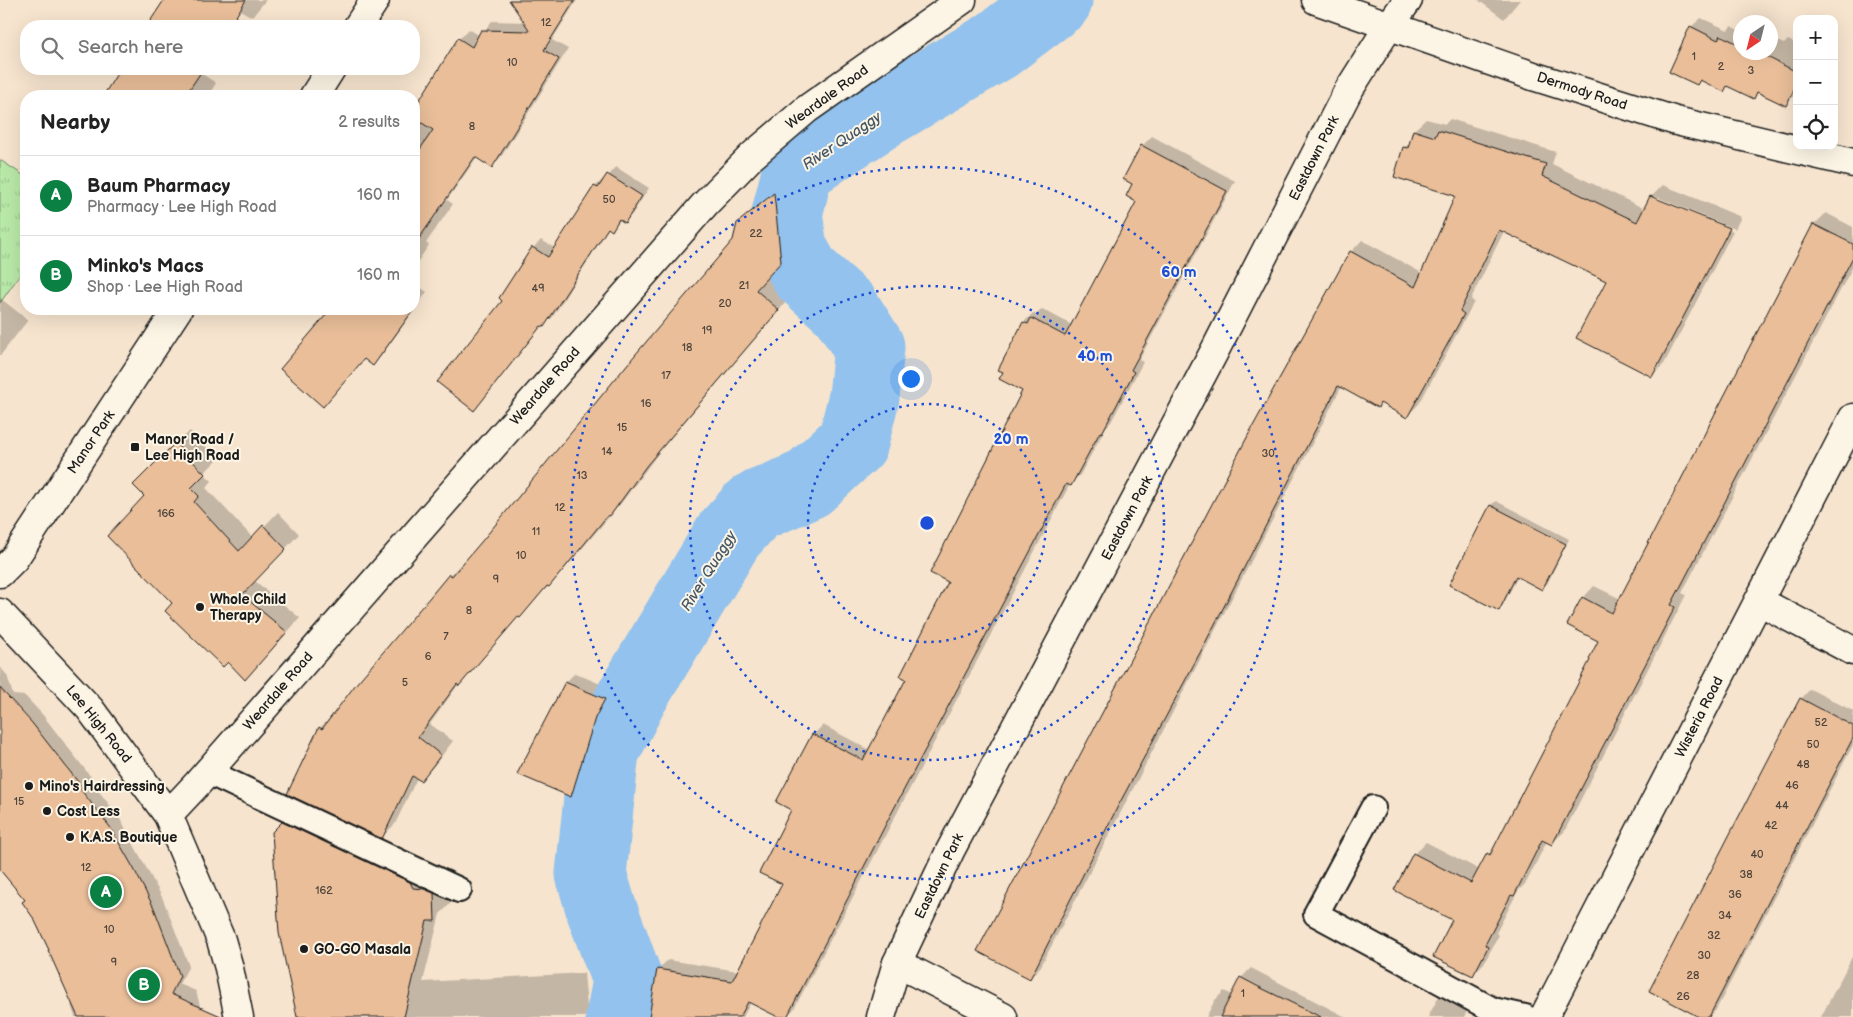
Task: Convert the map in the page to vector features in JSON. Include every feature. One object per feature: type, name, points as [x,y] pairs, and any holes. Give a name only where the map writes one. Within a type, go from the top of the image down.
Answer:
[{"type":"main road","points":[[362,20],[375,0]]},
{"type":"main road","name":"Weardale Road","points":[[168,815],[208,772],[698,212],[738,170],[807,109],[962,0]]},
{"type":"main road","name":"Dermody Road","points":[[1316,0],[1536,77],[1676,121],[1853,163]]},
{"type":"main road","name":"Eastdown Park","points":[[880,1017],[896,963],[950,851],[1213,354],[1348,92],[1389,26],[1408,0]]},
{"type":"main road","points":[[318,90],[327,75]]},
{"type":"main road","name":"Manor Park","points":[[0,573],[14,558],[174,315]]},
{"type":"main road","name":"Wisteria Road","points":[[1544,1017],[1853,418]]},
{"type":"main road","points":[[1759,601],[1853,651]]},
{"type":"main road","name":"Lee High Road","points":[[0,613],[90,709],[168,815],[221,940],[239,1017]]},
{"type":"main road","points":[[896,963],[1003,1017]]},
{"type":"lane","points":[[208,772],[459,890]]},
{"type":"lane","points":[[1373,808],[1316,914],[1493,1010],[1525,1017]]},
{"type":"green space","points":[[0,160],[20,173],[20,275],[0,303]]},
{"type":"building","points":[[164,0],[246,0],[234,20],[151,20]]},
{"type":"building","points":[[509,0],[575,0],[544,50],[559,59],[492,168],[475,157],[420,237],[420,149],[433,130],[420,122],[420,99],[458,38],[472,47],[481,30],[530,31]]},
{"type":"building","points":[[1690,26],[1718,40],[1720,35],[1733,42],[1733,60],[1773,60],[1793,70],[1793,91],[1786,106],[1757,92],[1754,99],[1727,86],[1724,92],[1700,80],[1697,85],[1669,72]]},
{"type":"building","points":[[116,75],[199,75],[189,90],[107,90]]},
{"type":"building","points":[[1413,130],[1435,137],[1438,130],[1546,164],[1542,176],[1637,222],[1650,196],[1730,228],[1652,377],[1576,338],[1606,281],[1499,230],[1460,311],[1464,314],[1407,418],[1380,403],[1378,408],[1338,386],[1201,651],[1117,808],[1030,979],[977,951],[1253,426],[1350,251],[1415,287],[1455,196],[1394,177],[1403,147],[1408,148]]},
{"type":"building","points":[[1141,145],[1227,191],[1131,370],[1134,372],[1102,433],[1100,432],[1071,486],[1066,484],[889,818],[787,1017],[778,1017],[748,1002],[740,1017],[649,1017],[657,969],[732,981],[782,884],[759,873],[791,810],[776,802],[812,734],[863,760],[906,679],[900,676],[948,582],[930,573],[1022,391],[999,379],[1003,372],[998,370],[1023,322],[1028,324],[1031,318],[1065,336],[1136,202],[1126,196],[1132,184],[1123,179]]},
{"type":"building","points":[[607,174],[642,196],[625,223],[619,219],[612,231],[608,228],[544,327],[541,326],[474,411],[437,382],[502,301],[499,298],[532,247],[548,257],[594,186],[598,188]]},
{"type":"building","points":[[774,193],[781,262],[756,290],[779,310],[647,465],[610,516],[608,515],[549,587],[547,586],[520,618],[518,617],[459,686],[457,684],[418,737],[441,755],[421,781],[412,776],[382,839],[287,794],[319,727],[322,729],[356,684],[449,574],[452,576],[482,541],[635,355],[733,240],[737,223]]},
{"type":"building","points":[[1813,224],[1853,244],[1853,257],[1671,605],[1675,607],[1552,845],[1542,840],[1514,896],[1511,895],[1485,945],[1488,947],[1473,976],[1433,957],[1452,920],[1394,890],[1413,853],[1471,883],[1487,853],[1490,855],[1598,641],[1567,625],[1582,597],[1612,613]]},
{"type":"building","points":[[326,315],[410,315],[373,366],[364,359],[323,407],[280,369]]},
{"type":"building","points":[[175,443],[205,474],[191,488],[199,496],[194,502],[239,551],[263,525],[286,549],[242,595],[287,632],[245,680],[228,662],[223,667],[165,611],[172,603],[107,536],[144,496],[133,485]]},
{"type":"building","points":[[1490,505],[1566,544],[1542,590],[1516,576],[1499,611],[1449,585]]},
{"type":"building","points":[[565,682],[605,699],[595,718],[571,797],[517,774]]},
{"type":"building","points":[[0,688],[32,723],[82,787],[81,790],[110,827],[134,869],[154,908],[180,976],[171,994],[223,1017],[78,1017],[34,919],[22,902],[25,900],[0,870]]},
{"type":"building","points":[[1800,698],[1853,726],[1853,738],[1709,1017],[1699,1017],[1649,991]]},
{"type":"building","points":[[282,822],[410,882],[413,888],[424,889],[434,893],[435,921],[427,921],[404,1017],[297,1017],[279,933],[272,832]]},
{"type":"building","points":[[1240,977],[1257,986],[1321,1017],[1220,1017]]},
{"type":"waterway","name":"River Quaggy","points":[[621,1017],[628,982],[601,908],[591,874],[604,751],[633,695],[728,536],[754,507],[808,484],[853,442],[864,397],[869,347],[845,309],[806,274],[792,249],[787,214],[798,169],[881,114],[996,46],[1057,0]]},
{"type":"place","name":"Manor Road / Lee High Road","points":[[135,447]]},
{"type":"place","name":"Whole Child Therapy","points":[[200,607]]},
{"type":"place","name":"Mino's Hairdressing","points":[[29,786]]},
{"type":"place","name":"Cost Less","points":[[47,811]]},
{"type":"place","name":"K.A.S. Boutique","points":[[70,837]]},
{"type":"place","name":"Baum Pharmacy","points":[[106,892]]},
{"type":"place","name":"GO-GO Masala","points":[[304,949]]},
{"type":"place","name":"Minko's Macs","points":[[144,985]]}]
